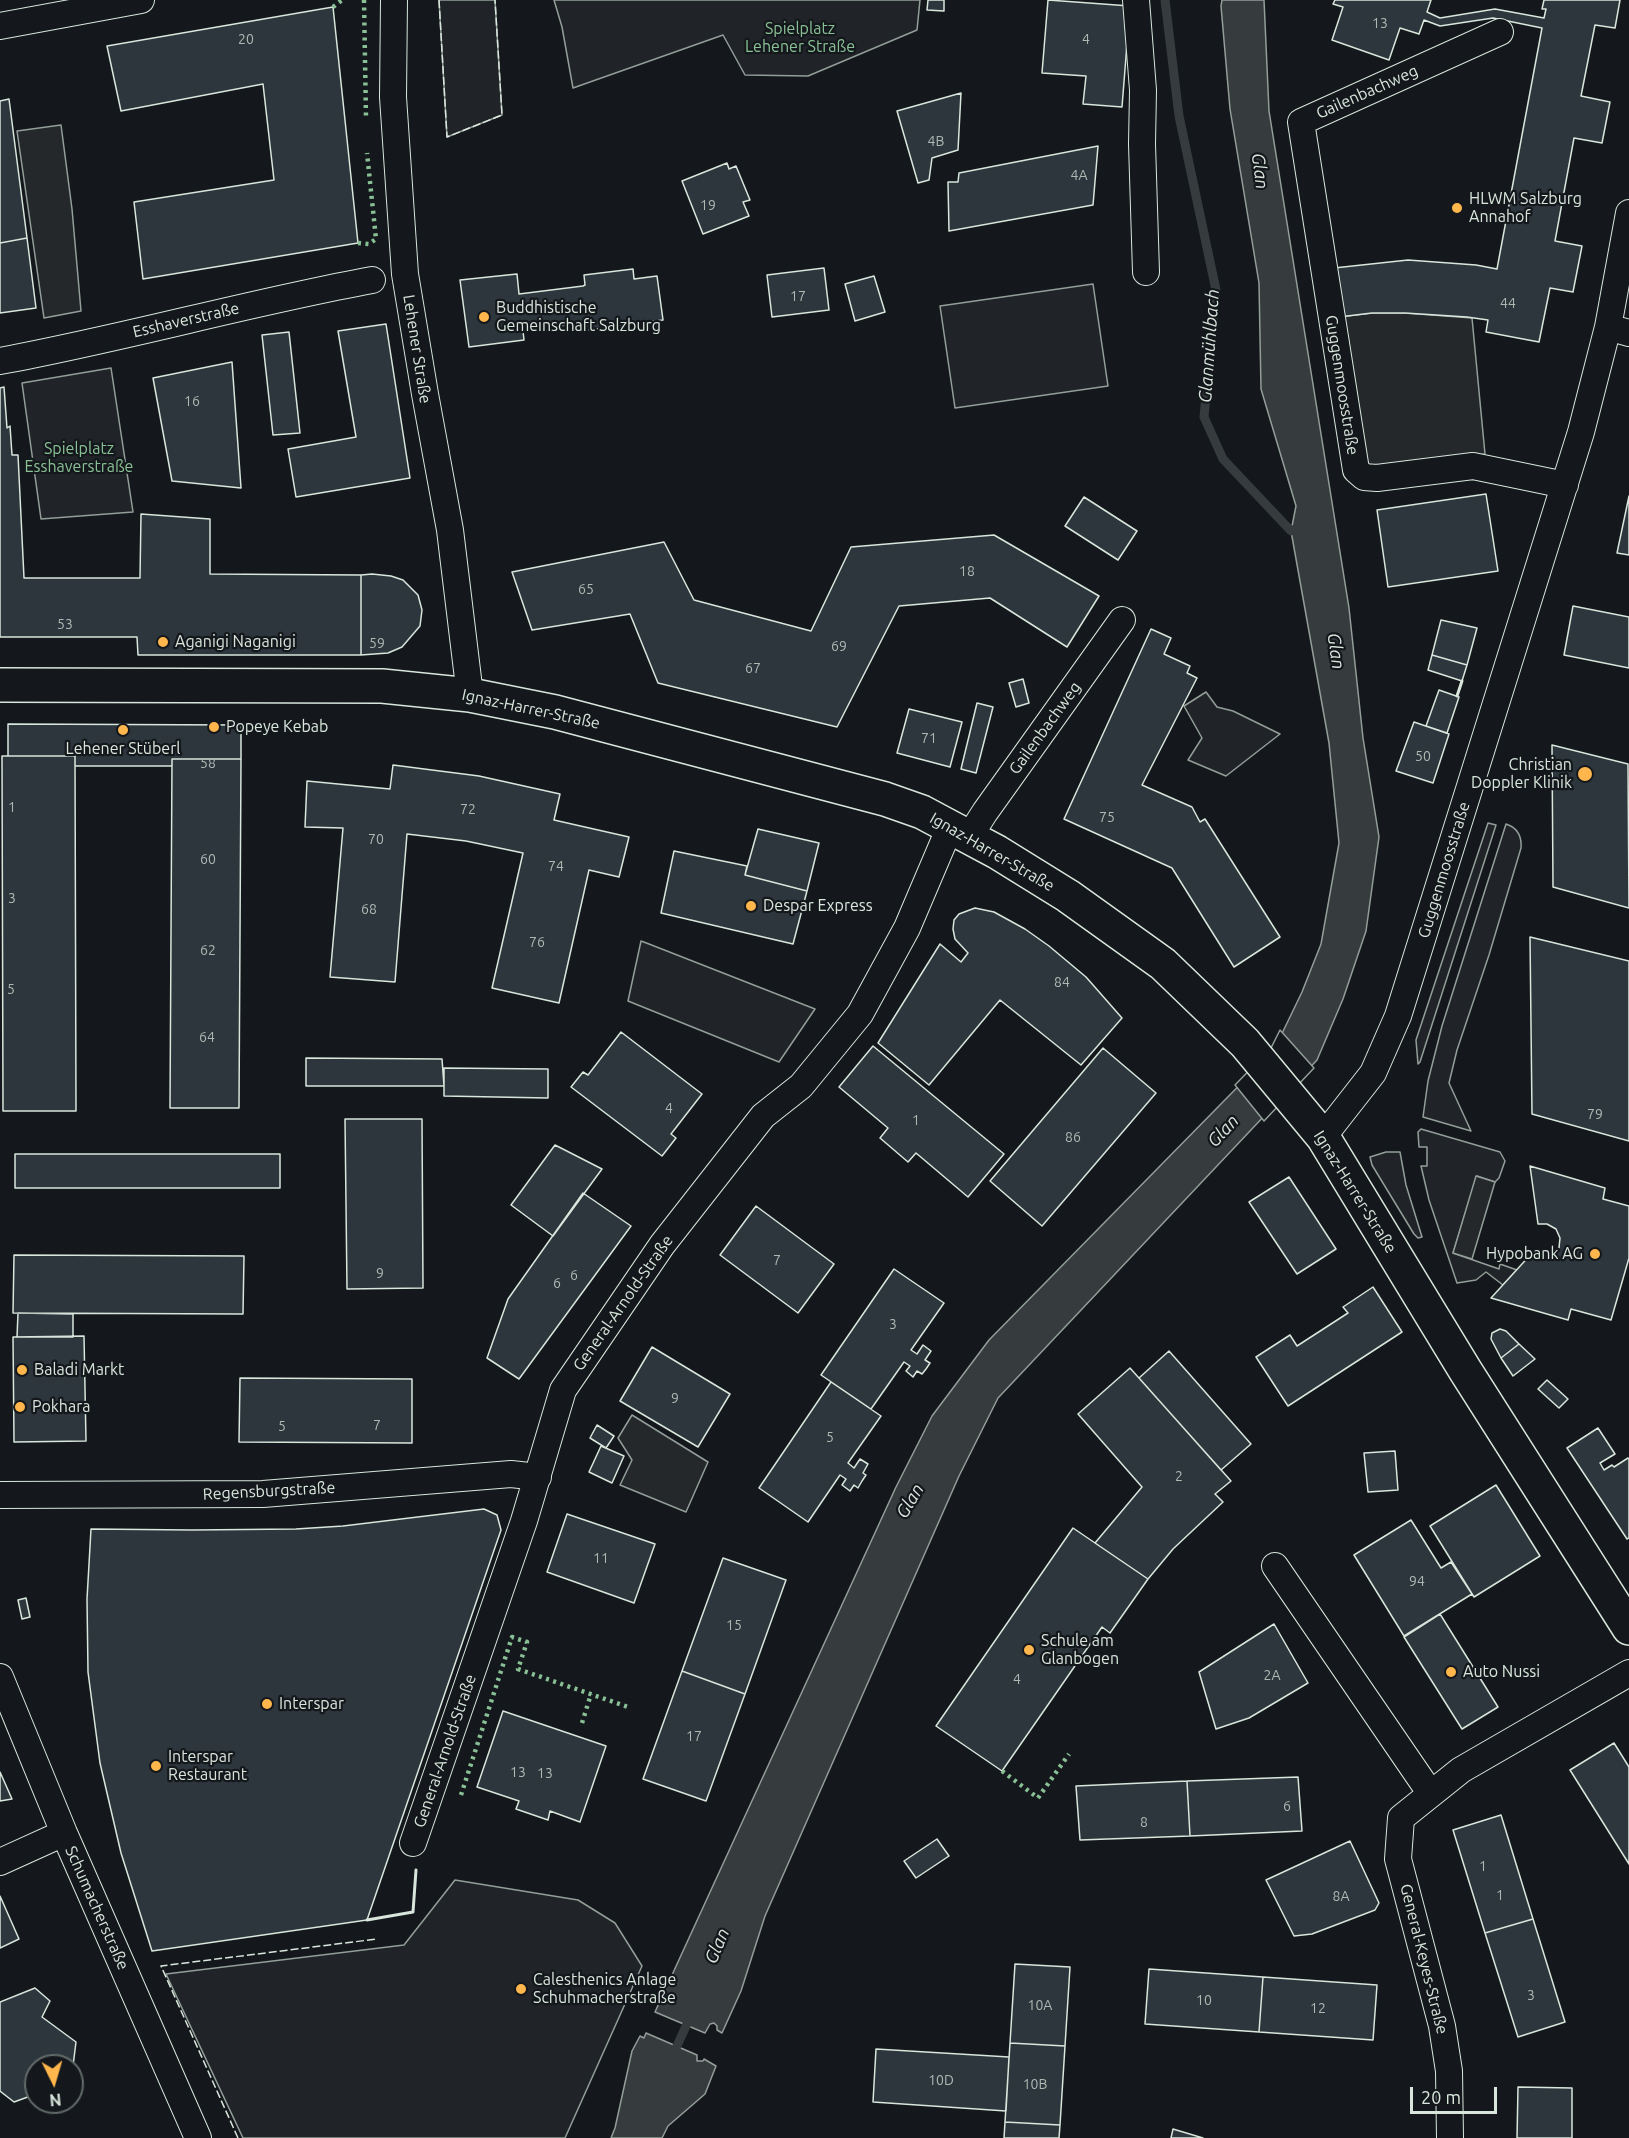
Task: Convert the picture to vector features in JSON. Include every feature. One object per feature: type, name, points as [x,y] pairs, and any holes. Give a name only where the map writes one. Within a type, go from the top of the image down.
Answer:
[{"type":"main road","name":"Ignaz-Harrer-Straße","points":[[0,686],[382,686],[470,695],[555,712],[885,799],[922,812],[997,852],[1068,896],[1163,964],[1245,1043],[1302,1110],[1323,1137],[1410,1281],[1629,1628]]},
{"type":"street","points":[[0,26],[141,0]]},
{"type":"street","name":"Lehener Straße","points":[[394,0],[393,97],[405,274],[424,394],[452,540],[470,695]]},
{"type":"street","points":[[1136,0],[1143,90],[1142,144],[1146,272]]},
{"type":"street","name":"Gailenbachweg","points":[[1329,301],[1301,122],[1500,32]]},
{"type":"street","name":"Guggenmoosstraße","points":[[1323,1137],[1373,1073],[1398,1016],[1565,485],[1618,330],[1629,213]]},
{"type":"street","name":"Esshaverstraße","points":[[0,362],[158,328],[293,295],[372,280]]},
{"type":"street","name":"Guggenmoosstraße","points":[[1329,301],[1356,470],[1364,477],[1377,478],[1473,466],[1565,485]]},
{"type":"street","name":"Gailenbachweg","points":[[960,832],[985,812],[1122,621]]},
{"type":"street","name":"General-Arnold-Straße","points":[[413,1843],[538,1477],[563,1390],[662,1245],[763,1116],[801,1086],[860,1014],[960,832]]},
{"type":"street","name":"Regensburgstraße","points":[[0,1495],[262,1494],[511,1474],[538,1477]]},
{"type":"street","points":[[1275,1566],[1431,1794]]},
{"type":"street","name":"General-Keyes-Straße","points":[[1450,2138],[1449,2071],[1443,2026],[1398,1859],[1401,1818],[1461,1770],[1629,1673]]},
{"type":"street","name":"Schumacherstraße","points":[[0,1677],[64,1833],[198,2138]]},
{"type":"street","points":[[0,1862],[64,1833]]},
{"type":"green space","points":[[439,0],[495,0],[502,115],[447,137]]},
{"type":"green space","name":"Spielplatz Lehener Straße","points":[[554,0],[920,0],[917,30],[808,76],[745,75],[723,35],[573,88],[562,27]]},
{"type":"green space","points":[[1093,284],[1108,386],[955,408],[940,306]]},
{"type":"green space","name":"Spielplatz Esshaverstraße","points":[[111,368],[133,512],[41,519],[22,383]]},
{"type":"green space","points":[[1206,692],[1217,707],[1233,711],[1280,734],[1226,776],[1188,760],[1202,738],[1184,706]]},
{"type":"green space","points":[[1488,823],[1496,825],[1418,1064],[1416,1040]]},
{"type":"green space","points":[[1506,824],[1518,833],[1521,848],[1489,955],[1457,1050],[1449,1083],[1471,1131],[1423,1117],[1428,1081],[1442,1026]]},
{"type":"green space","points":[[641,941],[815,1009],[779,1062],[628,1001]]},
{"type":"green space","points":[[1421,1129],[1500,1152],[1505,1161],[1499,1178],[1495,1182],[1477,1176],[1453,1253],[1499,1269],[1500,1264],[1517,1270],[1503,1285],[1486,1272],[1476,1280],[1457,1283],[1429,1200],[1421,1166],[1427,1166],[1427,1147],[1419,1147],[1418,1132]]},
{"type":"green space","points":[[1386,1152],[1400,1152],[1406,1185],[1422,1237],[1418,1238],[1414,1234],[1372,1165],[1370,1157]]},
{"type":"green space","points":[[455,1880],[578,1900],[615,1923],[642,1966],[565,2138],[243,2138],[166,1974],[404,1945]]},
{"type":"shaded area","points":[[61,125],[72,209],[81,311],[44,318],[17,131]]},
{"type":"shaded area","points":[[1372,313],[1472,318],[1485,454],[1364,470],[1339,317]]},
{"type":"shaded area","points":[[1476,1176],[1495,1182],[1472,1259],[1453,1253]]},
{"type":"shaded area","points":[[632,1415],[708,1462],[686,1512],[620,1485],[632,1460],[618,1438]]},
{"type":"water","points":[[1222,0],[1264,0],[1269,111],[1349,608],[1363,738],[1379,837],[1366,931],[1343,999],[1317,1060],[998,1398],[959,1476],[765,1916],[741,1991],[722,2033],[717,2030],[714,2023],[710,2024],[705,2033],[655,2012],[896,1487],[932,1416],[989,1340],[1274,1050],[1302,992],[1321,944],[1339,843],[1329,743],[1291,531],[1296,506],[1261,389],[1259,283],[1230,109]]},
{"type":"water","points":[[646,2033],[697,2055],[697,2061],[704,2059],[716,2066],[705,2094],[668,2126],[662,2138],[611,2138],[632,2051],[640,2036],[644,2038]]},
{"type":"pier","points":[[1280,1030],[1314,1068],[1264,1121],[1235,1085],[1271,1048]]},
{"type":"building","points":[[928,0],[944,0],[944,11],[927,10]]},
{"type":"building","points":[[1048,0],[1130,6],[1122,107],[1083,104],[1086,76],[1042,73]]},
{"type":"building","points":[[1335,0],[1431,0],[1427,12],[1440,18],[1495,9],[1544,18],[1546,9],[1542,9],[1544,0],[1620,0],[1615,28],[1595,25],[1581,96],[1610,102],[1602,143],[1574,138],[1555,241],[1582,246],[1573,292],[1550,288],[1539,342],[1486,332],[1488,320],[1467,317],[1372,313],[1339,317],[1334,268],[1408,260],[1476,265],[1497,269],[1542,28],[1493,18],[1440,26],[1424,20],[1419,34],[1400,28],[1389,60],[1332,40],[1343,7],[1333,4]]},
{"type":"building","points":[[333,7],[358,243],[143,279],[134,202],[274,180],[263,84],[121,111],[107,46]]},
{"type":"building","points":[[961,93],[958,150],[932,158],[929,180],[918,183],[897,111]]},
{"type":"building","points":[[9,99],[27,238],[0,243],[0,101]]},
{"type":"building","points":[[1098,146],[1093,205],[949,231],[948,182],[958,182],[959,173]]},
{"type":"building","points":[[727,163],[729,169],[736,166],[750,200],[743,202],[749,216],[703,234],[682,181]]},
{"type":"building","points":[[27,238],[36,308],[0,313],[0,243]]},
{"type":"building","points":[[824,268],[829,310],[772,317],[767,275]]},
{"type":"building","points":[[633,269],[634,279],[657,276],[663,320],[589,330],[588,322],[523,331],[524,340],[469,347],[460,280],[517,274],[519,294],[583,286],[585,285],[584,275]]},
{"type":"building","points":[[874,276],[885,312],[855,321],[845,284]]},
{"type":"building","points":[[386,324],[410,478],[296,497],[288,449],[356,437],[338,331]]},
{"type":"building","points":[[289,332],[300,433],[273,435],[262,335]]},
{"type":"building","points":[[232,362],[241,488],[172,481],[153,378]]},
{"type":"building","points":[[4,387],[7,428],[10,426],[12,455],[18,455],[24,578],[140,578],[141,514],[210,519],[210,574],[361,575],[361,655],[138,655],[137,637],[0,637],[0,388]]},
{"type":"building","points":[[1486,494],[1498,571],[1388,587],[1377,510]]},
{"type":"building","points":[[1629,496],[1629,555],[1617,553]]},
{"type":"building","points":[[1084,497],[1137,531],[1118,560],[1065,526]]},
{"type":"building","points":[[994,535],[1099,596],[1067,647],[990,598],[899,606],[837,727],[658,683],[630,614],[532,630],[512,572],[664,542],[694,600],[811,631],[851,547]]},
{"type":"building","points":[[372,574],[403,580],[418,595],[422,610],[420,626],[402,647],[388,653],[361,655],[361,575]]},
{"type":"building","points":[[1573,606],[1629,617],[1629,668],[1564,655]]},
{"type":"building","points":[[1441,620],[1477,628],[1467,665],[1432,655]]},
{"type":"building","points":[[1151,629],[1171,638],[1164,654],[1190,666],[1187,673],[1197,678],[1142,785],[1192,807],[1200,822],[1205,819],[1280,937],[1234,967],[1172,868],[1064,819]]},
{"type":"building","points":[[1432,655],[1467,665],[1462,681],[1428,670]]},
{"type":"building","points":[[1023,679],[1029,703],[1016,707],[1009,683]]},
{"type":"building","points":[[1439,690],[1459,697],[1447,733],[1426,726]]},
{"type":"building","points":[[977,703],[993,707],[976,773],[961,769]]},
{"type":"building","points":[[909,709],[962,722],[950,767],[897,753]]},
{"type":"building","points":[[1414,722],[1449,734],[1433,783],[1396,771]]},
{"type":"building","points":[[8,724],[241,725],[241,759],[172,759],[172,766],[75,766],[75,756],[8,756]]},
{"type":"building","points":[[1552,745],[1628,764],[1629,908],[1553,887]]},
{"type":"building","points":[[2,756],[75,756],[76,1111],[3,1111]]},
{"type":"building","points":[[172,759],[241,759],[239,1108],[170,1108]]},
{"type":"building","points":[[393,765],[479,776],[560,794],[554,820],[629,837],[619,877],[589,870],[559,1003],[492,988],[523,853],[466,841],[407,834],[395,982],[330,977],[343,828],[305,827],[307,781],[390,789]]},
{"type":"building","points":[[758,829],[819,843],[807,891],[745,875]]},
{"type":"building","points":[[674,851],[747,866],[745,875],[807,891],[793,944],[661,913]]},
{"type":"building","points":[[975,908],[994,912],[1025,929],[1049,946],[1086,977],[1122,1018],[1081,1065],[1000,1000],[929,1085],[878,1043],[940,944],[961,962],[968,953],[955,939],[954,920],[959,914]]},
{"type":"building","points":[[1530,937],[1629,961],[1629,1141],[1532,1114]]},
{"type":"building","points":[[621,1032],[702,1094],[671,1134],[676,1138],[662,1156],[571,1087],[583,1072],[588,1075]]},
{"type":"building","points":[[873,1046],[1004,1154],[968,1197],[916,1153],[908,1162],[880,1138],[888,1128],[839,1087]]},
{"type":"building","points":[[1103,1048],[1156,1093],[1042,1226],[990,1181]]},
{"type":"building","points":[[306,1058],[442,1059],[444,1086],[306,1086]]},
{"type":"building","points":[[444,1068],[548,1069],[548,1098],[444,1096]]},
{"type":"building","points":[[345,1119],[422,1119],[423,1288],[347,1289]]},
{"type":"building","points":[[555,1145],[602,1169],[553,1236],[511,1205]]},
{"type":"building","points":[[15,1154],[280,1154],[280,1188],[15,1188]]},
{"type":"building","points":[[1530,1166],[1605,1188],[1603,1199],[1629,1206],[1629,1258],[1611,1320],[1571,1309],[1568,1320],[1491,1298],[1532,1253],[1538,1257],[1551,1256],[1559,1248],[1560,1238],[1556,1229],[1547,1224],[1538,1224]]},
{"type":"building","points":[[1289,1177],[1336,1249],[1297,1274],[1249,1202]]},
{"type":"building","points":[[583,1193],[631,1226],[519,1379],[487,1358],[508,1299]]},
{"type":"building","points":[[756,1206],[834,1264],[798,1313],[720,1255]]},
{"type":"building","points":[[14,1255],[244,1256],[243,1314],[13,1313]]},
{"type":"building","points":[[894,1269],[944,1303],[911,1350],[917,1354],[923,1345],[931,1351],[925,1360],[930,1363],[926,1369],[922,1374],[917,1371],[913,1377],[906,1371],[910,1366],[904,1362],[871,1409],[821,1375]]},
{"type":"building","points":[[1373,1287],[1402,1332],[1288,1406],[1256,1357],[1290,1335],[1297,1346],[1348,1313],[1343,1307]]},
{"type":"building","points":[[18,1313],[73,1314],[73,1337],[17,1337]]},
{"type":"building","points":[[1500,1329],[1506,1331],[1519,1344],[1501,1358],[1491,1339],[1492,1333]]},
{"type":"building","points":[[84,1336],[86,1441],[14,1442],[13,1337]]},
{"type":"building","points":[[1519,1344],[1535,1359],[1513,1376],[1501,1358]]},
{"type":"building","points":[[652,1347],[730,1394],[698,1447],[620,1401]]},
{"type":"building","points":[[1169,1351],[1251,1444],[1221,1470],[1139,1378]]},
{"type":"building","points":[[1130,1368],[1231,1481],[1215,1494],[1223,1502],[1173,1549],[1148,1579],[1095,1543],[1142,1487],[1078,1414]]},
{"type":"building","points":[[240,1378],[412,1379],[412,1443],[239,1442]]},
{"type":"building","points":[[1547,1380],[1568,1399],[1559,1408],[1538,1389]]},
{"type":"building","points":[[831,1382],[881,1416],[848,1463],[854,1468],[860,1459],[868,1464],[863,1473],[866,1475],[858,1488],[854,1485],[850,1491],[842,1485],[846,1479],[840,1475],[808,1522],[759,1488]]},
{"type":"building","points":[[597,1425],[614,1436],[606,1448],[590,1438]]},
{"type":"building","points":[[1598,1428],[1615,1454],[1600,1463],[1604,1470],[1629,1459],[1629,1538],[1627,1539],[1567,1448]]},
{"type":"building","points":[[601,1446],[624,1456],[612,1483],[589,1472]]},
{"type":"building","points":[[1395,1451],[1398,1490],[1368,1492],[1364,1453]]},
{"type":"building","points":[[1496,1485],[1540,1556],[1474,1597],[1430,1526]]},
{"type":"building","name":"Interspar","points":[[484,1509],[497,1515],[501,1530],[367,1920],[152,1951],[121,1853],[100,1763],[88,1672],[87,1599],[91,1529],[296,1529],[343,1526]]},
{"type":"building","points":[[567,1514],[655,1544],[634,1603],[547,1572]]},
{"type":"building","points":[[1411,1520],[1441,1568],[1451,1562],[1472,1594],[1404,1636],[1354,1555]]},
{"type":"building","name":"Schule am Glanbogen","points":[[1073,1528],[1148,1579],[1110,1633],[1102,1627],[1002,1771],[936,1726]]},
{"type":"building","points":[[723,1558],[786,1580],[745,1694],[682,1671]]},
{"type":"building","points":[[26,1598],[30,1617],[22,1619],[18,1600]]},
{"type":"building","name":"Auto Nussi","points":[[1440,1614],[1498,1707],[1462,1729],[1404,1637]]},
{"type":"building","points":[[1274,1624],[1308,1683],[1249,1718],[1216,1729],[1199,1672]]},
{"type":"building","points":[[682,1671],[745,1694],[706,1801],[643,1779]]},
{"type":"building","points":[[503,1711],[606,1746],[580,1822],[550,1811],[548,1820],[516,1809],[519,1801],[477,1787]]},
{"type":"building","points":[[1614,1743],[1629,1767],[1629,1864],[1570,1770]]},
{"type":"building","points":[[0,1772],[12,1799],[0,1801]]},
{"type":"building","points":[[1298,1777],[1302,1831],[1190,1836],[1187,1781]]},
{"type":"building","points":[[1187,1781],[1190,1836],[1080,1840],[1076,1786]]},
{"type":"building","points":[[1501,1815],[1533,1919],[1485,1933],[1453,1830]]},
{"type":"building","points":[[937,1839],[949,1856],[916,1878],[904,1861]]},
{"type":"building","points":[[1350,1841],[1379,1903],[1375,1910],[1312,1934],[1294,1936],[1266,1880]]},
{"type":"building","points":[[0,1896],[19,1939],[0,1948]]},
{"type":"building","points":[[1533,1919],[1565,2022],[1518,2037],[1485,1933]]},
{"type":"building","points":[[1015,1964],[1070,1967],[1065,2046],[1010,2043]]},
{"type":"building","points":[[1149,1969],[1263,1977],[1259,2032],[1145,2024]]},
{"type":"building","points":[[1263,1977],[1377,1985],[1373,2040],[1259,2032]]},
{"type":"building","points":[[35,1988],[50,2001],[42,2017],[76,2042],[74,2054],[24,2054],[24,2098],[14,2102],[0,2091],[0,2002]]},
{"type":"building","points":[[1010,2043],[1065,2046],[1060,2125],[1005,2122]]},
{"type":"building","points":[[876,2049],[1009,2057],[1006,2111],[873,2102]]},
{"type":"building","points":[[1518,2087],[1572,2088],[1572,2138],[1517,2138]]},
{"type":"building","points":[[1005,2122],[1060,2125],[1059,2138],[1004,2138]]},
{"type":"building","points":[[1173,2129],[1203,2138],[1171,2138]]},
{"type":"waterway","name":"Glanmühlbach","points":[[1165,0],[1179,116],[1216,290],[1204,417],[1223,459],[1291,531],[1302,526]]},
{"type":"waterway","name":"Glan","points":[[672,2057],[691,2015]]},
{"type":"hedge","points":[[333,7],[342,0]]},
{"type":"hedge","points":[[364,0],[366,118]]},
{"type":"hedge","points":[[358,243],[369,244],[376,239],[367,153]]},
{"type":"hedge","points":[[461,1795],[512,1637],[527,1642],[518,1669],[631,1708]]},
{"type":"hedge","points":[[582,1723],[591,1694]]},
{"type":"hedge","points":[[1002,1771],[1038,1798],[1069,1754]]},
{"type":"fence","points":[[439,0],[447,137],[502,115],[495,0]]},
{"type":"fence","points":[[238,2138],[161,1966],[377,1939]]},
{"type":"wall","points":[[1457,696],[1462,681]]},
{"type":"wall","points":[[367,1920],[413,1912],[416,1870]]},
{"type":"place","name":"HLWM Salzburg Annahof","points":[[1457,208]]},
{"type":"place","name":"Buddhistische Gemeinschaft Salzburg","points":[[484,317]]},
{"type":"place","name":"Aganigi Naganigi","points":[[163,642]]},
{"type":"place","name":"Popeye Kebab","points":[[214,727]]},
{"type":"place","name":"Lehener Stüberl","points":[[123,730]]},
{"type":"place","name":"Christian Doppler Klinik","points":[[1585,774]]},
{"type":"place","name":"Despar Express","points":[[751,906]]},
{"type":"place","name":"Hypobank AG","points":[[1595,1254]]},
{"type":"place","name":"Baladi Markt","points":[[22,1370]]},
{"type":"place","name":"Pokhara","points":[[20,1407]]},
{"type":"place","name":"Schule am Glanbogen","points":[[1029,1650]]},
{"type":"place","name":"Auto Nussi","points":[[1451,1672]]},
{"type":"place","name":"Interspar","points":[[267,1704]]},
{"type":"place","name":"Interspar Restaurant","points":[[156,1766]]},
{"type":"place","name":"Calesthenics Anlage Schuhmacherstraße","points":[[521,1989]]}]
